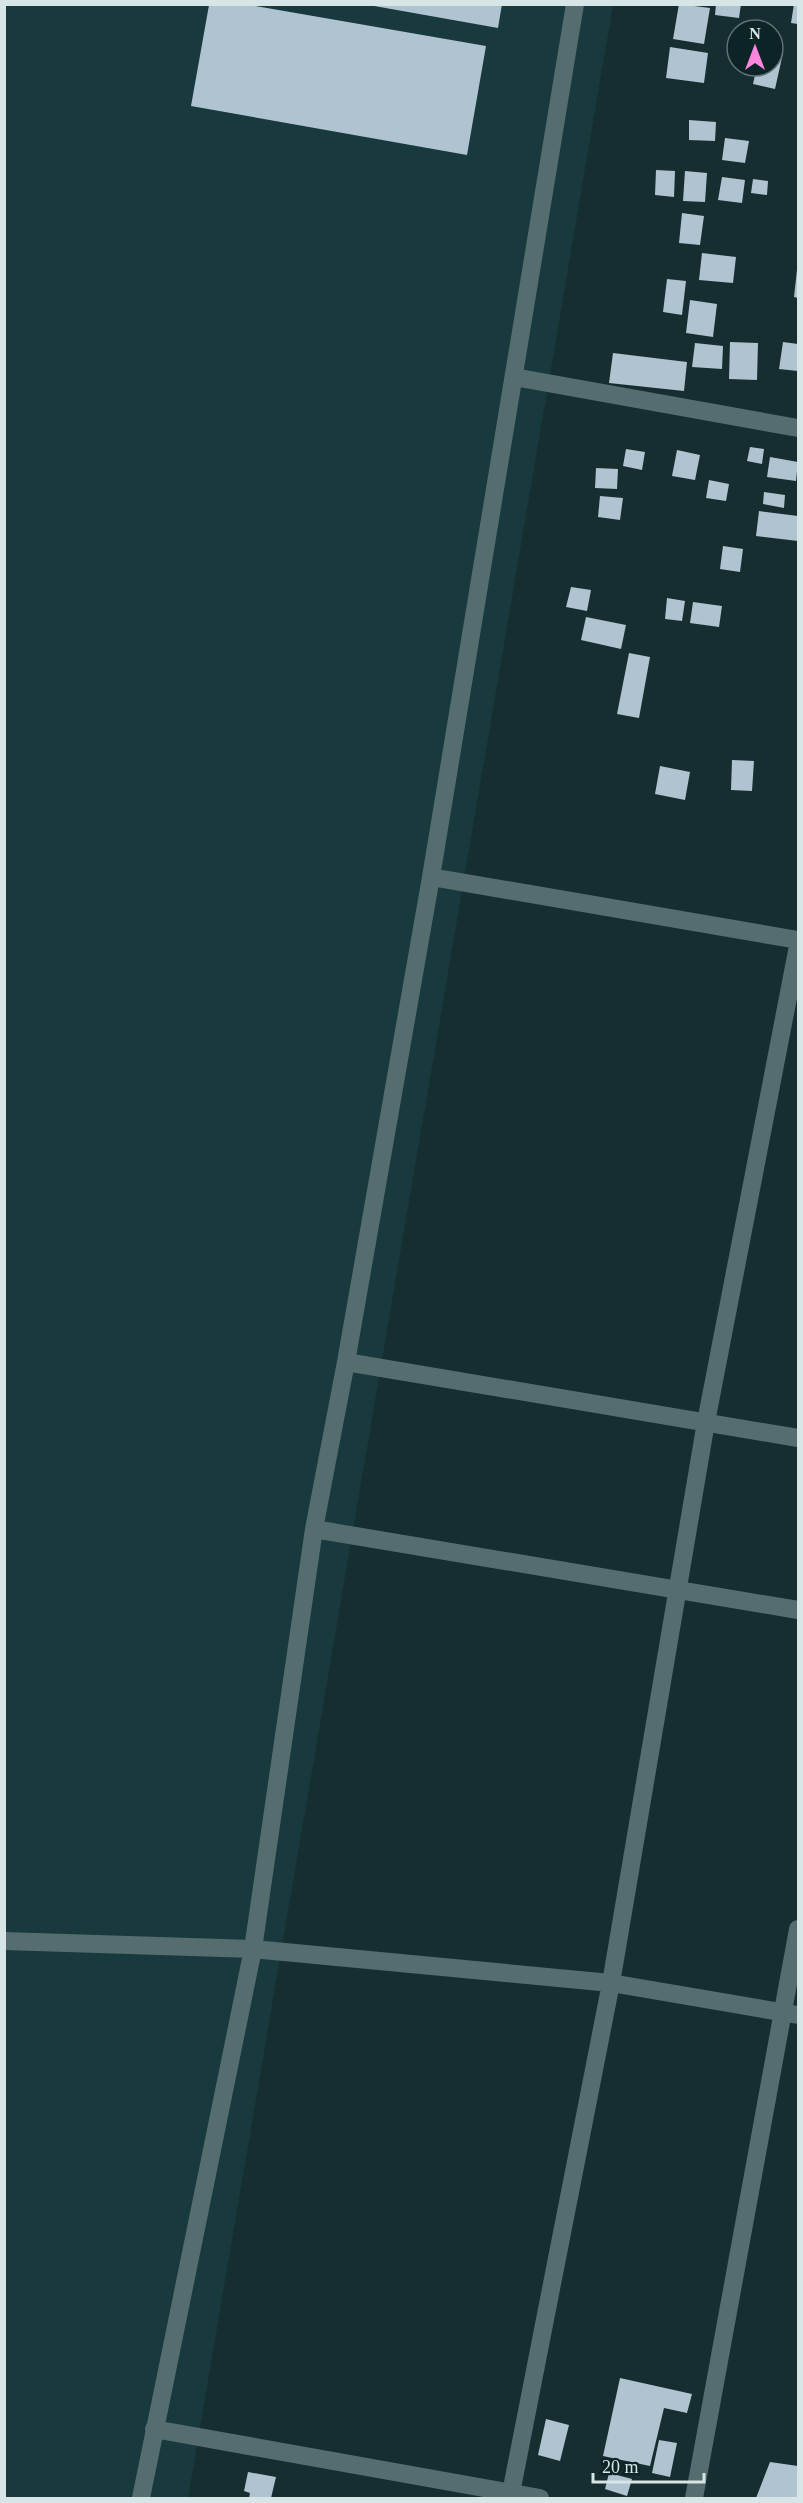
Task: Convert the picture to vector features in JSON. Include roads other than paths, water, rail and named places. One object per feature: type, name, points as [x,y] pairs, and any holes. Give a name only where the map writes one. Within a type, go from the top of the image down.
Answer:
[{"type":"street","points":[[141,2499],[253,1949],[314,1529],[346,1362],[431,877],[575,4]]},
{"type":"street","points":[[514,377],[798,428]]},
{"type":"street","points":[[431,877],[798,940]]},
{"type":"street","points":[[511,2496],[611,1983],[706,1422],[798,946]]},
{"type":"street","points":[[346,1362],[798,1438]]},
{"type":"street","points":[[314,1529],[798,1610]]},
{"type":"street","points":[[694,2499],[791,2014],[798,1929]]},
{"type":"street","points":[[4,1941],[253,1949],[611,1983],[791,2014]]},
{"type":"street","points":[[154,2429],[511,2496],[540,2499]]}]
